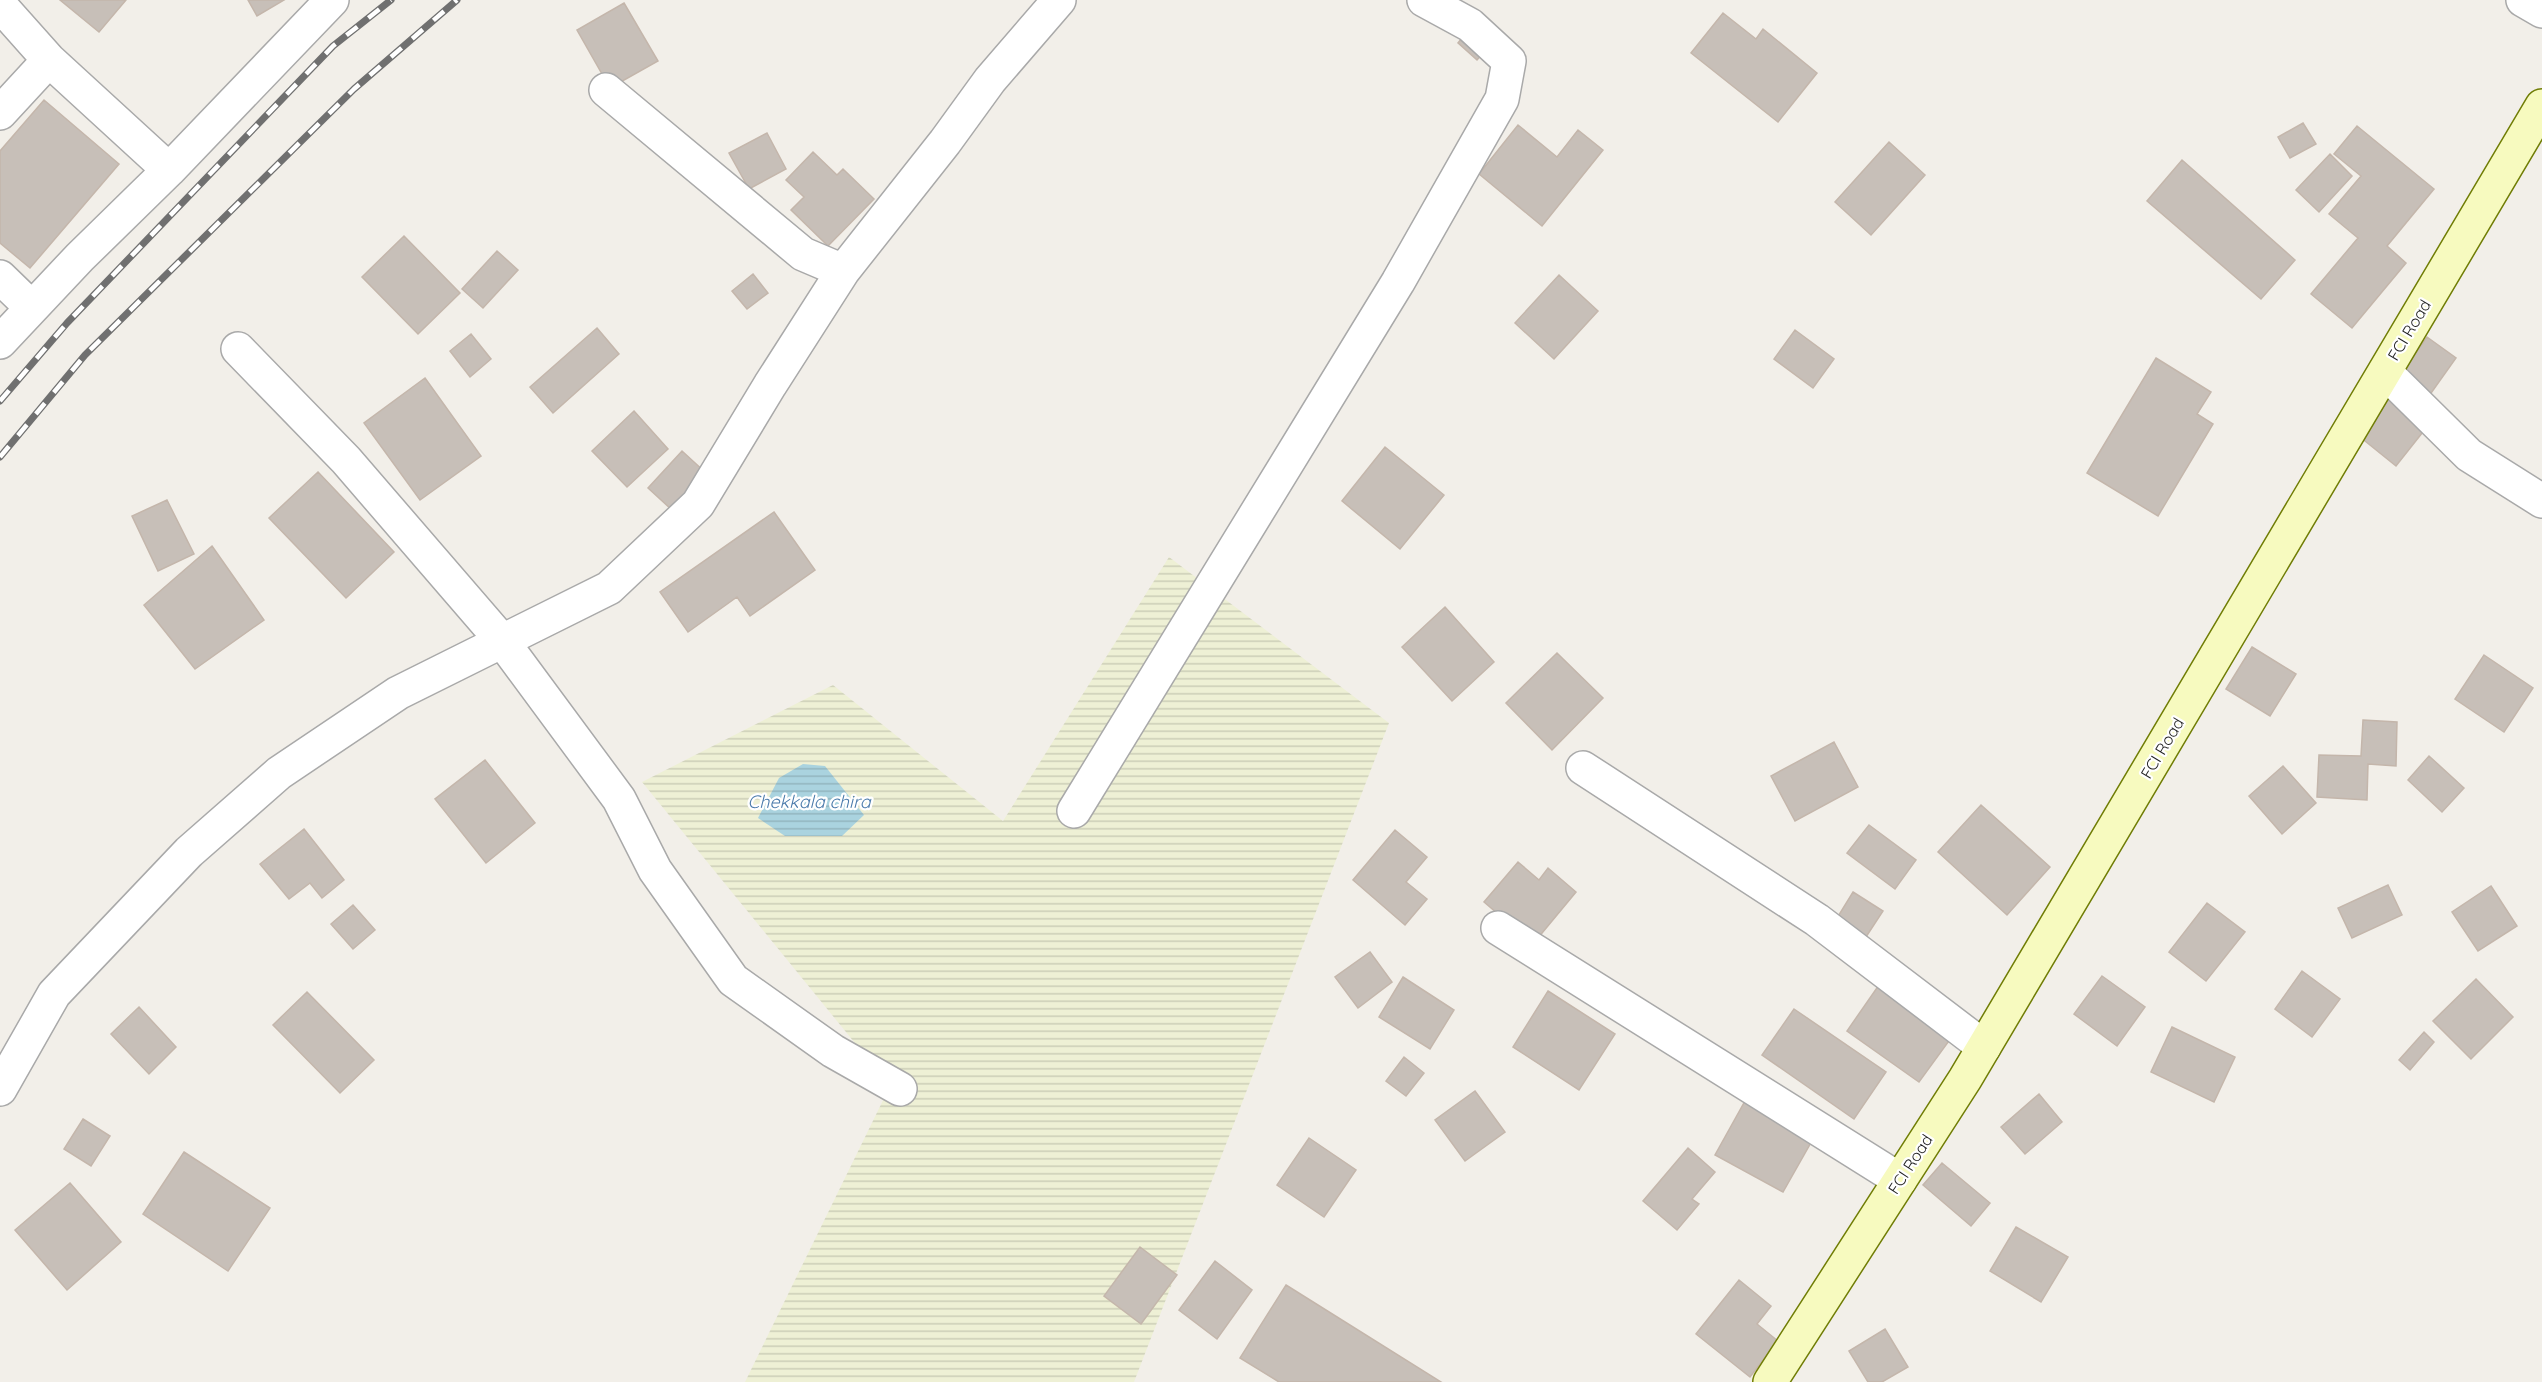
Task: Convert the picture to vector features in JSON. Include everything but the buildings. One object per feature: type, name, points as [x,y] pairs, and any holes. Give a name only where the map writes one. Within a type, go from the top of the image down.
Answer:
[{"type":"street","points":[[0,342],[80,257],[169,171],[332,0]]},
{"type":"street","points":[[0,1089],[54,994],[197,845],[279,773],[398,693],[609,588],[698,504],[770,384],[843,271],[945,142],[990,80],[1059,0]]},
{"type":"street","points":[[1074,811],[1398,282],[1502,99],[1509,61],[1470,25],[1424,0]]},
{"type":"street","points":[[2523,0],[2542,11]]},
{"type":"street","points":[[0,5],[49,60],[169,171]]},
{"type":"street","points":[[0,113],[49,60]]},
{"type":"street","points":[[606,90],[803,254],[843,271]]},
{"type":"street","name":"FCI Road","points":[[1770,1382],[1984,1047],[2542,106]]},
{"type":"street","points":[[0,277],[32,308]]},
{"type":"street","points":[[238,349],[346,460],[503,642],[619,799],[655,870],[733,980],[832,1052],[900,1089]]},
{"type":"street","points":[[2385,372],[2469,455],[2542,501]]},
{"type":"street","points":[[1583,768],[1817,920],[1984,1047]]},
{"type":"street","points":[[1498,928],[1900,1180]]},
{"type":"green space","points":[[1169,557],[1389,723],[1134,1382],[745,1382],[890,1086],[642,782],[833,685],[1003,821]]},
{"type":"water","name":"Chekkala chira","points":[[803,764],[825,766],[864,815],[842,836],[785,836],[758,818],[779,778]]},
{"type":"railway","points":[[0,401],[67,323],[333,46],[391,0]]},
{"type":"railway","points":[[0,457],[85,355],[354,89],[457,0]]}]
